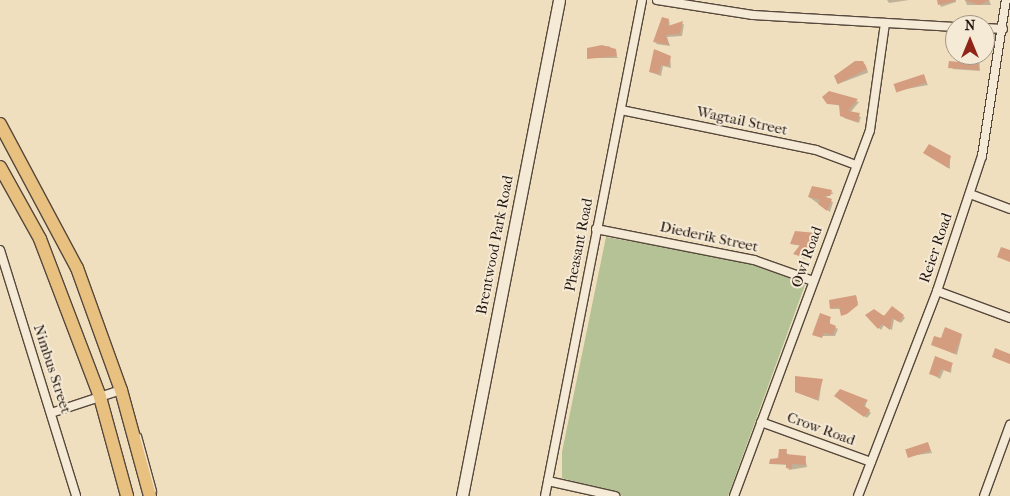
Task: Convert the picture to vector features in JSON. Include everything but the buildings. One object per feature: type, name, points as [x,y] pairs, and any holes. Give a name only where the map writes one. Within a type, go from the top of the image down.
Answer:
[{"type":"main road","points":[[0,124],[77,268],[121,390],[150,496]]},
{"type":"main road","points":[[0,166],[40,239],[100,397],[127,496]]},
{"type":"street","name":"Brentwood Park Road","points":[[462,496],[559,0]]},
{"type":"street","name":"Pheasant Road","points":[[545,496],[642,0]]},
{"type":"street","points":[[657,0],[727,13],[945,26]]},
{"type":"street","name":"Reier Road","points":[[858,496],[937,291],[970,194],[990,118],[1006,0]]},
{"type":"street","name":"Owl Road","points":[[734,496],[856,165],[877,95],[885,23]]},
{"type":"street","points":[[995,29],[1003,29]]},
{"type":"street","name":"Wagtail Street","points":[[621,110],[816,150],[856,165]]},
{"type":"street","points":[[970,194],[1010,209]]},
{"type":"street","name":"Diederik Street","points":[[596,229],[754,260],[814,281]]},
{"type":"street","name":"Nimbus Street","points":[[0,250],[52,413],[76,496]]},
{"type":"street","points":[[937,291],[1010,318]]},
{"type":"street","points":[[52,413],[121,390]]},
{"type":"street","name":"Crow Road","points":[[761,422],[871,462]]},
{"type":"street","points":[[984,496],[1010,425]]},
{"type":"street","points":[[548,481],[615,496]]},
{"type":"lane","points":[[129,416],[146,448],[154,496]]},
{"type":"green space","points":[[606,237],[755,263],[805,285],[728,496],[623,496],[562,478],[562,452]]}]
